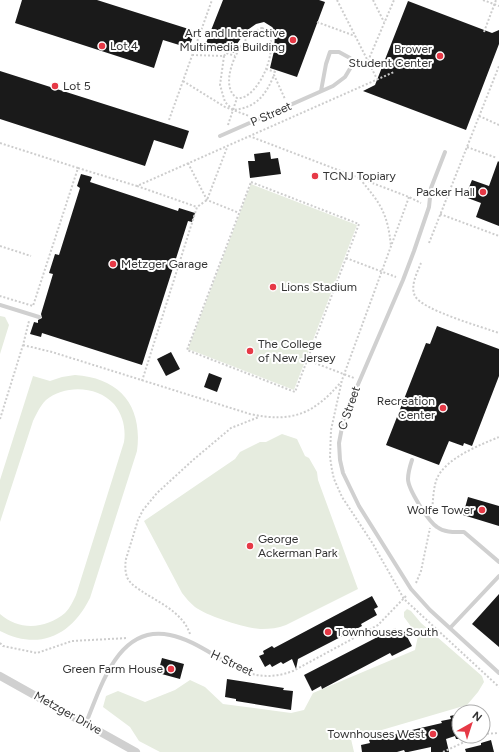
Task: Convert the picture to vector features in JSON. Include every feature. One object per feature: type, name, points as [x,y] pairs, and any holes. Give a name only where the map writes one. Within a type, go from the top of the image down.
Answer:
[{"type":"street","name":"Metzger Drive","points":[[0,676],[136,752]]},
{"type":"lane","name":"P Street","points":[[220,136],[333,86],[345,77],[351,67],[350,58],[339,52],[330,52],[321,91]]},
{"type":"lane","name":"C Street","points":[[445,152],[431,188],[429,207],[411,258],[344,417],[340,430],[340,460],[343,473],[359,506],[411,589],[421,602],[499,673]]},
{"type":"lane","points":[[0,305],[31,314],[39,318]]},
{"type":"lane","points":[[412,460],[408,480],[411,491],[431,521],[437,528],[450,532],[464,532],[499,562]]},
{"type":"lane","points":[[450,628],[499,576]]},
{"type":"lane","name":"H Street","points":[[86,723],[110,667],[121,651],[137,638],[160,633],[171,635],[193,644],[230,664]]},
{"type":"path","points":[[169,120],[212,0]]},
{"type":"path","points":[[337,0],[377,79]]},
{"type":"path","points":[[373,0],[384,22]]},
{"type":"path","points":[[368,61],[394,0]]},
{"type":"path","points":[[483,0],[499,6]]},
{"type":"path","points":[[484,32],[496,0]]},
{"type":"path","points":[[317,22],[355,36]]},
{"type":"path","points":[[262,28],[266,30],[271,37],[266,68],[253,91],[245,97],[237,98],[233,93],[230,81],[231,69],[235,56],[240,46],[249,35],[262,28]]},
{"type":"path","points":[[192,55],[224,56],[226,53],[235,56]]},
{"type":"path","points":[[224,56],[220,85],[225,102],[233,110]]},
{"type":"path","points":[[429,243],[499,66]]},
{"type":"path","points":[[266,68],[276,72],[274,74],[285,98]]},
{"type":"path","points":[[137,186],[394,72]]},
{"type":"path","points":[[233,110],[244,109],[258,101],[269,88],[274,74]]},
{"type":"path","points":[[183,81],[225,107],[258,119]]},
{"type":"path","points":[[228,125],[237,98]]},
{"type":"path","points":[[479,116],[499,125]]},
{"type":"path","points":[[249,136],[409,197],[421,203]]},
{"type":"path","points":[[0,143],[137,186],[198,207]]},
{"type":"path","points":[[142,381],[198,207],[207,200],[228,145]]},
{"type":"path","points":[[467,147],[497,158]]},
{"type":"path","points":[[188,163],[207,200],[239,213]]},
{"type":"path","points":[[0,419],[23,345],[33,306],[78,168]]},
{"type":"path","points":[[360,178],[382,207],[387,220],[391,248]]},
{"type":"path","points":[[251,182],[359,224],[295,392],[187,350],[239,213],[251,182]]},
{"type":"path","points":[[409,197],[383,272],[342,380],[331,430],[330,442],[330,457],[334,479],[342,497],[372,544],[404,599],[499,687]]},
{"type":"path","points":[[440,214],[499,236]]},
{"type":"path","points":[[0,246],[31,256]]},
{"type":"path","points":[[346,258],[396,277]]},
{"type":"path","points":[[421,263],[413,284],[414,295],[419,302],[437,311],[499,333]]},
{"type":"path","points":[[0,296],[33,306]]},
{"type":"path","points":[[23,345],[52,352],[142,381],[269,418],[289,416],[318,405],[342,380]]},
{"type":"path","points":[[307,360],[359,380]]},
{"type":"path","points":[[193,644],[190,632],[178,615],[130,582],[126,572],[126,559],[138,520],[143,510],[157,493],[193,460],[232,428],[260,416]]},
{"type":"path","points":[[416,583],[421,571],[431,521],[436,480],[442,471],[454,459],[499,437]]},
{"type":"path","name":"H Street","points":[[230,664],[258,676],[275,676],[293,671],[373,628],[387,617],[407,595]]},
{"type":"path","points":[[0,643],[3,646],[36,653],[72,641],[137,638]]},
{"type":"path","points":[[443,752],[460,744]]},
{"type":"shaded area","name":"Lions Stadium","points":[[251,184],[357,225],[294,390],[188,349]]},
{"type":"shaded area","points":[[0,316],[5,317],[9,325],[0,354]]},
{"type":"shaded area","points":[[75,375],[91,377],[105,382],[116,388],[125,397],[132,408],[136,421],[138,435],[137,451],[90,598],[73,622],[63,630],[52,636],[28,640],[14,637],[0,631],[0,614],[16,623],[32,626],[50,622],[65,613],[68,609],[76,595],[124,442],[125,432],[122,417],[114,404],[107,398],[90,391],[72,389],[62,391],[46,400],[33,421],[0,522],[0,480],[33,376],[50,381]]},
{"type":"shaded area","name":"George Ackerman Park","points":[[282,434],[297,439],[305,456],[309,458],[317,472],[318,480],[358,589],[286,625],[271,629],[262,629],[237,624],[218,618],[201,611],[191,604],[182,593],[144,521],[235,459],[240,452],[260,442],[266,442]]},
{"type":"shaded area","points":[[407,609],[411,611],[421,623],[482,676],[484,682],[468,704],[451,704],[451,710],[351,739],[354,752],[160,752],[139,741],[130,727],[103,707],[106,696],[118,691],[145,702],[175,690],[190,680],[205,687],[223,704],[291,713],[304,710],[313,693],[415,650],[418,636],[404,617],[404,612]]},
{"type":"building","points":[[22,0],[97,0],[195,31],[189,48],[163,40],[154,68],[15,23]]},
{"type":"building","name":"Art and Interactive Multimedia Building","points":[[223,0],[319,0],[325,2],[297,77],[270,68],[274,51],[275,34],[272,27],[264,22],[256,24],[246,31],[237,44],[234,53],[206,43]]},
{"type":"building","name":"Brower Student Center","points":[[408,1],[492,33],[499,30],[499,44],[466,130],[363,91],[375,85]]},
{"type":"building","points":[[0,71],[189,131],[183,149],[154,140],[145,166],[0,119]]},
{"type":"building","points":[[270,152],[271,159],[278,158],[281,174],[250,178],[248,161],[255,161],[254,154]]},
{"type":"building","name":"Packer Hall","points":[[498,161],[499,226],[476,217],[481,203],[465,197],[472,180],[489,186]]},
{"type":"building","name":"Metzger Garage","points":[[81,174],[92,177],[90,182],[178,211],[179,208],[195,213],[192,222],[188,221],[142,365],[42,333],[41,337],[30,334],[34,322],[38,323],[38,320],[42,318],[41,314],[53,274],[49,273],[55,254],[59,255],[80,188],[77,186]]},
{"type":"building","name":"Recreation Center","points":[[437,326],[499,349],[499,376],[472,446],[464,443],[463,446],[449,441],[439,465],[386,445],[426,343],[430,344]]},
{"type":"building","points":[[171,352],[180,369],[166,376],[157,359]]},
{"type":"building","points":[[209,373],[222,378],[217,392],[204,387]]},
{"type":"building","name":"Wolfe Tower","points":[[468,497],[499,506],[499,526],[463,515]]},
{"type":"building","points":[[499,594],[499,647],[472,624]]},
{"type":"building","name":"Townhouses South","points":[[372,596],[378,607],[374,609],[377,615],[361,624],[362,626],[298,659],[296,669],[292,659],[283,664],[281,662],[272,667],[270,664],[265,667],[259,656],[264,654],[263,651],[272,646],[274,648]]},
{"type":"building","name":"Townhouses South","points":[[395,628],[398,634],[404,631],[412,646],[392,656],[390,653],[322,689],[321,686],[312,691],[304,675]]},
{"type":"building","name":"Green Farm House","points":[[162,658],[184,664],[180,679],[158,673]]},
{"type":"building","points":[[227,679],[284,688],[283,690],[293,691],[291,710],[236,701],[236,699],[225,697]]},
{"type":"building","name":"Townhouses West","points":[[451,719],[451,737],[446,739],[449,752],[431,752],[431,747],[408,752],[405,752],[404,750],[397,752],[362,752],[361,745],[370,743],[369,740],[442,723],[441,721]]},
{"type":"building","points":[[491,740],[494,752],[466,752],[465,749],[491,744]]},
{"type":"place","name":"Art and Interactive Multimedia Building","points":[[293,40]]},
{"type":"place","name":"Lot 4","points":[[102,46]]},
{"type":"place","name":"Brower Student Center","points":[[440,56]]},
{"type":"place","name":"Lot 5","points":[[55,86]]},
{"type":"place","name":"TCNJ Topiary","points":[[315,176]]},
{"type":"place","name":"Packer Hall","points":[[483,192]]},
{"type":"place","name":"Metzger Garage","points":[[113,264]]},
{"type":"place","name":"Lions Stadium","points":[[273,287]]},
{"type":"place","name":"The College of New Jersey","points":[[250,351]]},
{"type":"place","name":"Recreation Center","points":[[443,408]]},
{"type":"place","name":"Wolfe Tower","points":[[482,510]]},
{"type":"place","name":"George Ackerman Park","points":[[250,546]]},
{"type":"place","name":"Townhouses South","points":[[328,632]]},
{"type":"place","name":"Green Farm House","points":[[171,669]]},
{"type":"place","name":"Townhouses West","points":[[433,734]]}]
